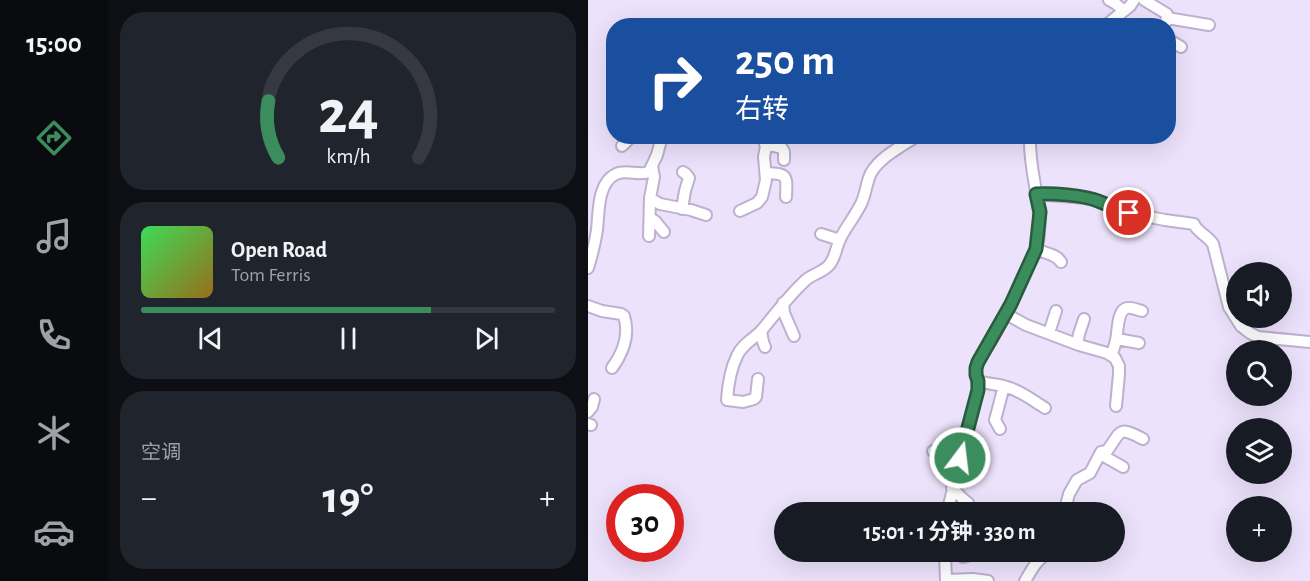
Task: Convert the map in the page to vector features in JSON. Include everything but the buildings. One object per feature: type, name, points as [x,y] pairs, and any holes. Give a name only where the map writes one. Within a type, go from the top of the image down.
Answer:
[{"type":"street","points":[[1109,0],[1124,11]]},
{"type":"street","points":[[1116,18],[1135,0],[1147,12]]},
{"type":"street","points":[[1144,0],[1167,14],[1166,18]]},
{"type":"street","points":[[1176,23],[1209,25]]},
{"type":"street","points":[[1176,44],[1181,47]]},
{"type":"street","points":[[588,268],[593,252],[601,197],[606,183],[617,174],[649,172],[660,144]]},
{"type":"street","points":[[741,212],[757,203],[762,197],[766,173],[765,144]]},
{"type":"street","points":[[774,144],[782,148],[784,160]]},
{"type":"street","points":[[758,379],[754,399],[743,402],[727,400],[733,365],[738,353],[761,331],[783,303],[810,277],[827,267],[834,258],[840,240],[862,203],[870,176],[876,167],[902,144]]},
{"type":"street","points":[[949,502],[978,390],[976,368],[978,362],[1006,314],[1036,249],[1040,212],[1031,163],[1030,144]]},
{"type":"street","points":[[649,236],[650,198],[654,177],[652,166]]},
{"type":"street","points":[[682,209],[689,178],[683,172]]},
{"type":"street","points":[[766,173],[784,176],[787,183],[786,197]]},
{"type":"street","points":[[1036,194],[1096,200],[1135,215],[1194,224],[1209,237],[1213,244],[1229,307],[1241,326],[1258,338],[1310,342]]},
{"type":"street","points":[[650,198],[660,204],[706,215]]},
{"type":"street","points":[[650,218],[664,232]]},
{"type":"street","points":[[821,234],[840,240]]},
{"type":"street","points":[[1036,249],[1053,254],[1061,262]]},
{"type":"street","points":[[783,303],[784,313],[794,336]]},
{"type":"street","points":[[588,306],[595,310],[624,316],[626,332],[622,354],[612,368]]},
{"type":"street","points":[[1112,355],[1118,322],[1125,308],[1142,312]]},
{"type":"street","points":[[1049,333],[1056,311]]},
{"type":"street","points":[[1006,314],[1026,325],[1112,355],[1119,366],[1116,406]]},
{"type":"street","points":[[1077,344],[1084,320]]},
{"type":"street","points":[[761,331],[765,347]]},
{"type":"street","points":[[1116,339],[1139,343]]},
{"type":"street","points":[[978,381],[1004,386],[1023,393],[1045,408]]},
{"type":"street","points":[[1000,429],[995,420],[1004,386]]},
{"type":"street","points":[[588,412],[594,399]]},
{"type":"street","points":[[1067,502],[1077,480],[1090,473],[1101,452],[1107,451],[1115,438],[1123,431],[1143,439]]},
{"type":"street","points":[[933,451],[948,451],[964,443],[983,451]]},
{"type":"street","points":[[1100,454],[1123,467]]},
{"type":"street","points":[[952,488],[967,502]]},
{"type":"street","points":[[945,562],[946,580],[987,581]]},
{"type":"street","points":[[1025,581],[1036,562]]},
{"type":"route","points":[[960,458],[978,390],[976,368],[1011,304],[1036,249],[1040,212],[1036,194],[1096,200],[1129,213]]}]
